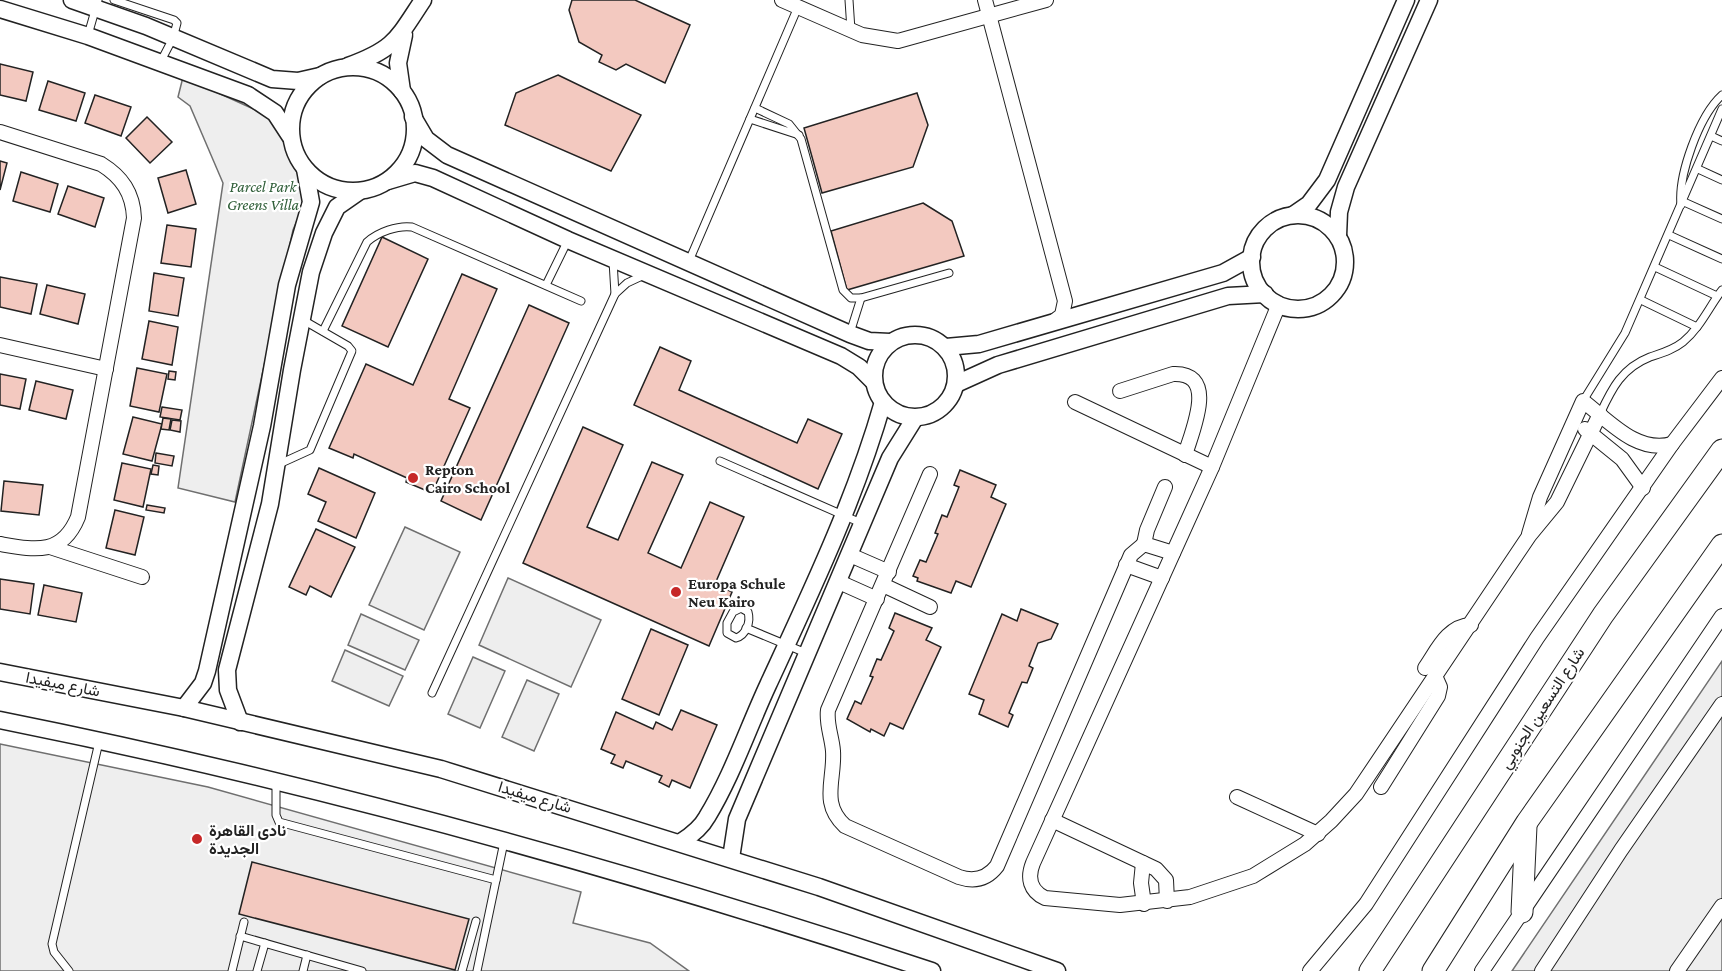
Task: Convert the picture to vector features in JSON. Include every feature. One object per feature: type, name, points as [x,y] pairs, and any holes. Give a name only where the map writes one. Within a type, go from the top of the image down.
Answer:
[{"type":"main road","name":"شارع التسعين الجنوبي","points":[[1370,970],[1604,615],[1722,450]]},
{"type":"main road","points":[[1433,971],[1527,822],[1722,545]]},
{"type":"main road","points":[[1522,912],[1527,822]]},
{"type":"street","points":[[72,0],[97,4],[272,79],[298,81],[321,76],[388,48],[408,25],[423,0]]},
{"type":"street","points":[[783,0],[874,39],[898,41],[1046,0]]},
{"type":"street","points":[[985,0],[1065,301],[1059,321]]},
{"type":"street","points":[[1406,0],[1327,180],[1309,204],[1293,215],[1273,222],[1265,229],[1254,246],[1253,273],[1265,294],[1279,304],[1307,308],[1332,294],[1342,277],[1345,267],[1338,236],[1339,212],[1346,187],[1429,0]]},
{"type":"street","points":[[0,9],[161,61],[260,101],[282,121],[296,155],[305,169],[321,183],[339,190],[360,191]]},
{"type":"street","points":[[408,25],[399,52],[398,74],[403,94],[426,139],[447,155],[687,264],[850,334],[869,341],[890,342]]},
{"type":"street","points":[[340,68],[358,67],[376,71],[391,81],[403,94]]},
{"type":"street","points":[[291,139],[291,121],[296,103],[307,88],[321,76]]},
{"type":"street","points":[[388,181],[407,159],[415,131],[413,117]]},
{"type":"street","points":[[0,132],[101,164],[118,176],[129,193],[134,218],[78,517],[70,533],[50,547],[34,550],[0,544]]},
{"type":"street","points":[[183,708],[203,683],[207,671],[242,523],[262,426],[286,285],[311,202],[305,169]]},
{"type":"street","points":[[240,722],[228,690],[227,670],[265,528],[311,273],[333,215],[342,201],[360,191],[407,174],[423,174],[567,240],[841,356],[859,367],[874,382],[883,402],[891,410],[915,418],[937,412],[946,404],[956,384],[957,371],[946,347],[919,334],[899,337],[890,342],[880,353],[874,367],[874,382]]},
{"type":"street","points":[[1293,215],[1313,217],[1323,222],[1338,236]]},
{"type":"street","points":[[946,347],[979,344],[1229,271],[1252,257]]},
{"type":"street","points":[[956,384],[998,365],[1228,296],[1265,294]]},
{"type":"street","points":[[1279,304],[1212,467],[1029,875],[1032,886],[1040,895],[1086,904],[1144,904],[1213,891],[1253,876],[1292,854],[1318,834],[1356,794],[1436,678],[1529,536],[1557,502],[1600,414]]},
{"type":"street","points":[[1059,321],[1072,344]]},
{"type":"street","points":[[0,345],[106,369]]},
{"type":"street","points":[[1120,391],[1173,374],[1180,373],[1193,380],[1197,385],[1200,399],[1185,455]]},
{"type":"street","points":[[1310,971],[1366,904],[1538,638],[1672,444],[1722,378]]},
{"type":"street","points":[[1529,536],[1540,497],[1583,401],[1641,443],[1656,447],[1672,444]]},
{"type":"street","points":[[681,842],[694,834],[707,817],[732,765],[844,515],[863,468],[883,402]]},
{"type":"street","points":[[1075,402],[1212,467]]},
{"type":"street","points":[[731,858],[737,819],[890,458],[915,418]]},
{"type":"street","points":[[1574,421],[1622,459],[1643,488]]},
{"type":"street","points":[[930,474],[828,710],[827,721],[833,754],[829,790],[831,806],[839,820],[852,830],[959,877],[977,880],[988,875],[997,866],[1126,565],[1134,550],[1144,544],[1147,530],[1165,487]]},
{"type":"street","points":[[242,523],[265,528]]},
{"type":"street","points":[[1144,544],[1173,553]]},
{"type":"street","points":[[50,547],[142,577]]},
{"type":"street","points":[[850,555],[930,607]]},
{"type":"street","points":[[1126,565],[1162,578]]},
{"type":"street","points":[[839,582],[877,599]]},
{"type":"street","points":[[1482,971],[1722,616]]},
{"type":"street","points":[[1425,668],[1449,634],[1460,627],[1471,625]]},
{"type":"street","name":"شارع ميفيدا","points":[[0,672],[183,708],[441,769],[819,886],[1057,971]]},
{"type":"street","points":[[1382,787],[1438,696],[1440,687],[1436,678]]},
{"type":"street","points":[[1542,971],[1621,850],[1722,704]]},
{"type":"street","points":[[753,718],[777,727]]},
{"type":"street","points":[[0,720],[99,740],[276,782],[504,842],[772,918],[932,971]]},
{"type":"street","points":[[732,765],[756,775]]},
{"type":"street","points":[[1237,797],[1318,834]]},
{"type":"street","points":[[1052,820],[1162,874],[1168,887],[1167,901]]},
{"type":"street","points":[[1143,863],[1141,883],[1144,904]]},
{"type":"street","points":[[1677,971],[1722,906]]},
{"type":"lane","points":[[114,0],[174,20],[177,28],[161,61]]},
{"type":"lane","points":[[849,0],[851,30]]},
{"type":"lane","points":[[88,36],[97,4]]},
{"type":"lane","points":[[687,264],[798,7]]},
{"type":"lane","points":[[1682,205],[1680,188],[1684,170],[1707,116],[1722,95]]},
{"type":"lane","points":[[755,108],[789,124],[799,135],[843,290],[851,298],[861,298],[949,273]]},
{"type":"lane","points":[[1583,401],[1616,351],[1641,300],[1722,110]]},
{"type":"lane","points":[[750,119],[799,135]]},
{"type":"lane","points":[[1712,136],[1722,141]]},
{"type":"lane","points":[[1698,168],[1722,180]]},
{"type":"lane","points":[[1682,205],[1722,219]]},
{"type":"lane","points":[[323,332],[364,246],[376,235],[398,227],[412,227],[581,301]]},
{"type":"lane","points":[[1669,235],[1722,259]]},
{"type":"lane","points":[[546,285],[567,240]]},
{"type":"lane","points":[[613,259],[615,294]]},
{"type":"lane","points":[[1600,414],[1609,393],[1623,374],[1642,361],[1672,349],[1697,327],[1720,293],[1655,267]]},
{"type":"lane","points":[[432,693],[615,294],[627,284],[648,274]]},
{"type":"lane","points":[[850,334],[861,298]]},
{"type":"lane","points":[[1641,300],[1697,327]]},
{"type":"lane","points":[[277,465],[303,454],[312,447],[351,353],[350,347],[301,319]]},
{"type":"lane","points":[[720,461],[863,524]]},
{"type":"lane","points":[[746,628],[808,654]]},
{"type":"lane","points":[[69,971],[54,952],[52,944],[99,740]]},
{"type":"lane","points":[[276,782],[276,814],[279,822],[496,880]]},
{"type":"lane","points":[[477,971],[504,842]]},
{"type":"lane","points":[[232,971],[244,921]]},
{"type":"lane","points":[[462,971],[476,921]]},
{"type":"lane","points":[[240,936],[362,971]]},
{"type":"lane","points":[[257,971],[265,943]]},
{"type":"lane","points":[[303,971],[307,955]]},
{"type":"green space","name":"Parcel Park Greens Villa","points":[[183,77],[269,116],[283,135],[289,154],[303,177],[305,202],[293,230],[235,502],[178,488],[223,183],[190,106],[178,97]]},
{"type":"green space","points":[[405,527],[460,552],[424,630],[369,605]]},
{"type":"green space","points":[[508,578],[601,620],[571,687],[479,645]]},
{"type":"green space","points":[[361,614],[419,640],[405,670],[348,645]]},
{"type":"green space","points":[[345,650],[403,676],[389,706],[332,681]]},
{"type":"green space","points":[[473,657],[505,671],[480,728],[448,714]]},
{"type":"green space","points":[[1722,661],[1722,971],[1512,971]]},
{"type":"green space","points":[[527,680],[559,694],[534,751],[502,737]]},
{"type":"green space","name":"نادى القاهرة الجديدة","points":[[0,744],[208,787],[581,892],[573,923],[650,943],[689,971],[0,971]]},
{"type":"building","points":[[572,0],[635,0],[690,25],[665,83],[626,64],[616,70],[599,62],[602,55],[579,42],[569,10]]},
{"type":"building","points":[[0,64],[33,72],[26,101],[0,95]]},
{"type":"building","points":[[558,75],[641,115],[611,171],[505,125],[516,93]]},
{"type":"building","points":[[48,81],[85,93],[76,121],[39,110]]},
{"type":"building","points":[[917,93],[928,125],[913,167],[822,193],[804,128]]},
{"type":"building","points":[[95,95],[131,107],[121,136],[85,123]]},
{"type":"building","points":[[147,117],[172,142],[150,163],[126,138]]},
{"type":"building","points":[[0,161],[7,163],[0,190]]},
{"type":"building","points":[[186,170],[196,204],[168,213],[158,178]]},
{"type":"building","points":[[21,172],[58,184],[50,212],[13,201]]},
{"type":"building","points":[[68,186],[104,198],[95,227],[58,214]]},
{"type":"building","points":[[923,203],[952,221],[964,256],[847,290],[831,231]]},
{"type":"building","points":[[167,225],[196,229],[191,267],[161,263]]},
{"type":"building","points":[[382,237],[428,259],[388,347],[342,326]]},
{"type":"building","points":[[154,273],[184,278],[178,316],[149,311]]},
{"type":"building","points":[[462,274],[497,289],[449,399],[470,408],[432,493],[406,482],[407,478],[354,454],[353,458],[329,448],[366,364],[413,385]]},
{"type":"building","points":[[0,277],[37,284],[31,314],[0,307]]},
{"type":"building","points":[[47,285],[85,294],[78,324],[40,314]]},
{"type":"building","points":[[529,305],[569,323],[481,520],[441,501]]},
{"type":"building","points":[[149,321],[178,327],[172,365],[142,359]]},
{"type":"building","points":[[660,347],[691,361],[679,390],[797,443],[808,419],[842,434],[818,489],[634,405]]},
{"type":"building","points":[[137,368],[167,374],[159,412],[130,406]]},
{"type":"building","points":[[169,371],[176,372],[175,380],[168,379]]},
{"type":"building","points":[[0,374],[26,379],[20,409],[0,405]]},
{"type":"building","points":[[36,381],[73,390],[66,419],[29,410]]},
{"type":"building","points":[[162,407],[182,410],[180,420],[160,417]]},
{"type":"building","points":[[133,417],[162,424],[152,461],[123,454]]},
{"type":"building","points":[[163,418],[171,419],[169,430],[161,429]]},
{"type":"building","points":[[172,420],[181,421],[180,432],[170,430]]},
{"type":"building","points":[[583,427],[623,445],[587,527],[618,540],[652,462],[683,475],[648,553],[681,568],[710,502],[744,517],[715,584],[732,592],[709,646],[523,563]]},
{"type":"building","points":[[156,453],[174,456],[172,466],[155,463]]},
{"type":"building","points":[[122,463],[151,469],[143,507],[114,500]]},
{"type":"building","points":[[153,465],[159,466],[158,475],[151,474]]},
{"type":"building","points":[[319,468],[375,493],[356,538],[318,521],[326,502],[308,494]]},
{"type":"building","points":[[960,470],[996,485],[991,497],[1006,504],[971,587],[956,581],[951,593],[917,581],[918,578],[913,576],[920,560],[926,562],[938,534],[935,533],[942,515],[947,517],[959,487],[954,485]]},
{"type":"building","points":[[4,481],[43,485],[39,515],[1,511]]},
{"type":"building","points":[[147,505],[165,508],[164,513],[146,510]]},
{"type":"building","points":[[115,510],[144,517],[135,555],[106,548]]},
{"type":"building","points":[[316,529],[355,547],[331,597],[310,586],[306,595],[289,587]]},
{"type":"building","points":[[0,579],[34,584],[30,614],[0,609]]},
{"type":"building","points":[[44,585],[82,593],[76,622],[38,615]]},
{"type":"building","points":[[1021,609],[1058,624],[1051,639],[1038,643],[1029,666],[1033,668],[1027,683],[1022,682],[1009,713],[1013,715],[1008,727],[979,714],[984,700],[969,694],[1002,614],[1017,621]]},
{"type":"building","points":[[895,613],[932,628],[926,640],[941,647],[903,729],[890,723],[884,736],[871,729],[870,732],[847,719],[855,701],[861,704],[873,677],[870,676],[877,659],[881,660],[894,631],[889,628]]},
{"type":"building","points":[[651,629],[688,645],[659,715],[622,699]]},
{"type":"building","points":[[681,710],[717,725],[690,788],[672,780],[669,787],[659,782],[662,776],[626,761],[623,768],[611,763],[615,755],[601,749],[616,712],[653,729],[656,722],[672,730]]},
{"type":"building","points":[[252,862],[469,919],[455,970],[239,914]]},
{"type":"place","name":"Repton Cairo School","points":[[413,478]]},
{"type":"place","name":"Europa Schule Neu Kairo","points":[[676,592]]},
{"type":"place","name":"نادى القاهرة الجديدة","points":[[197,839]]}]
